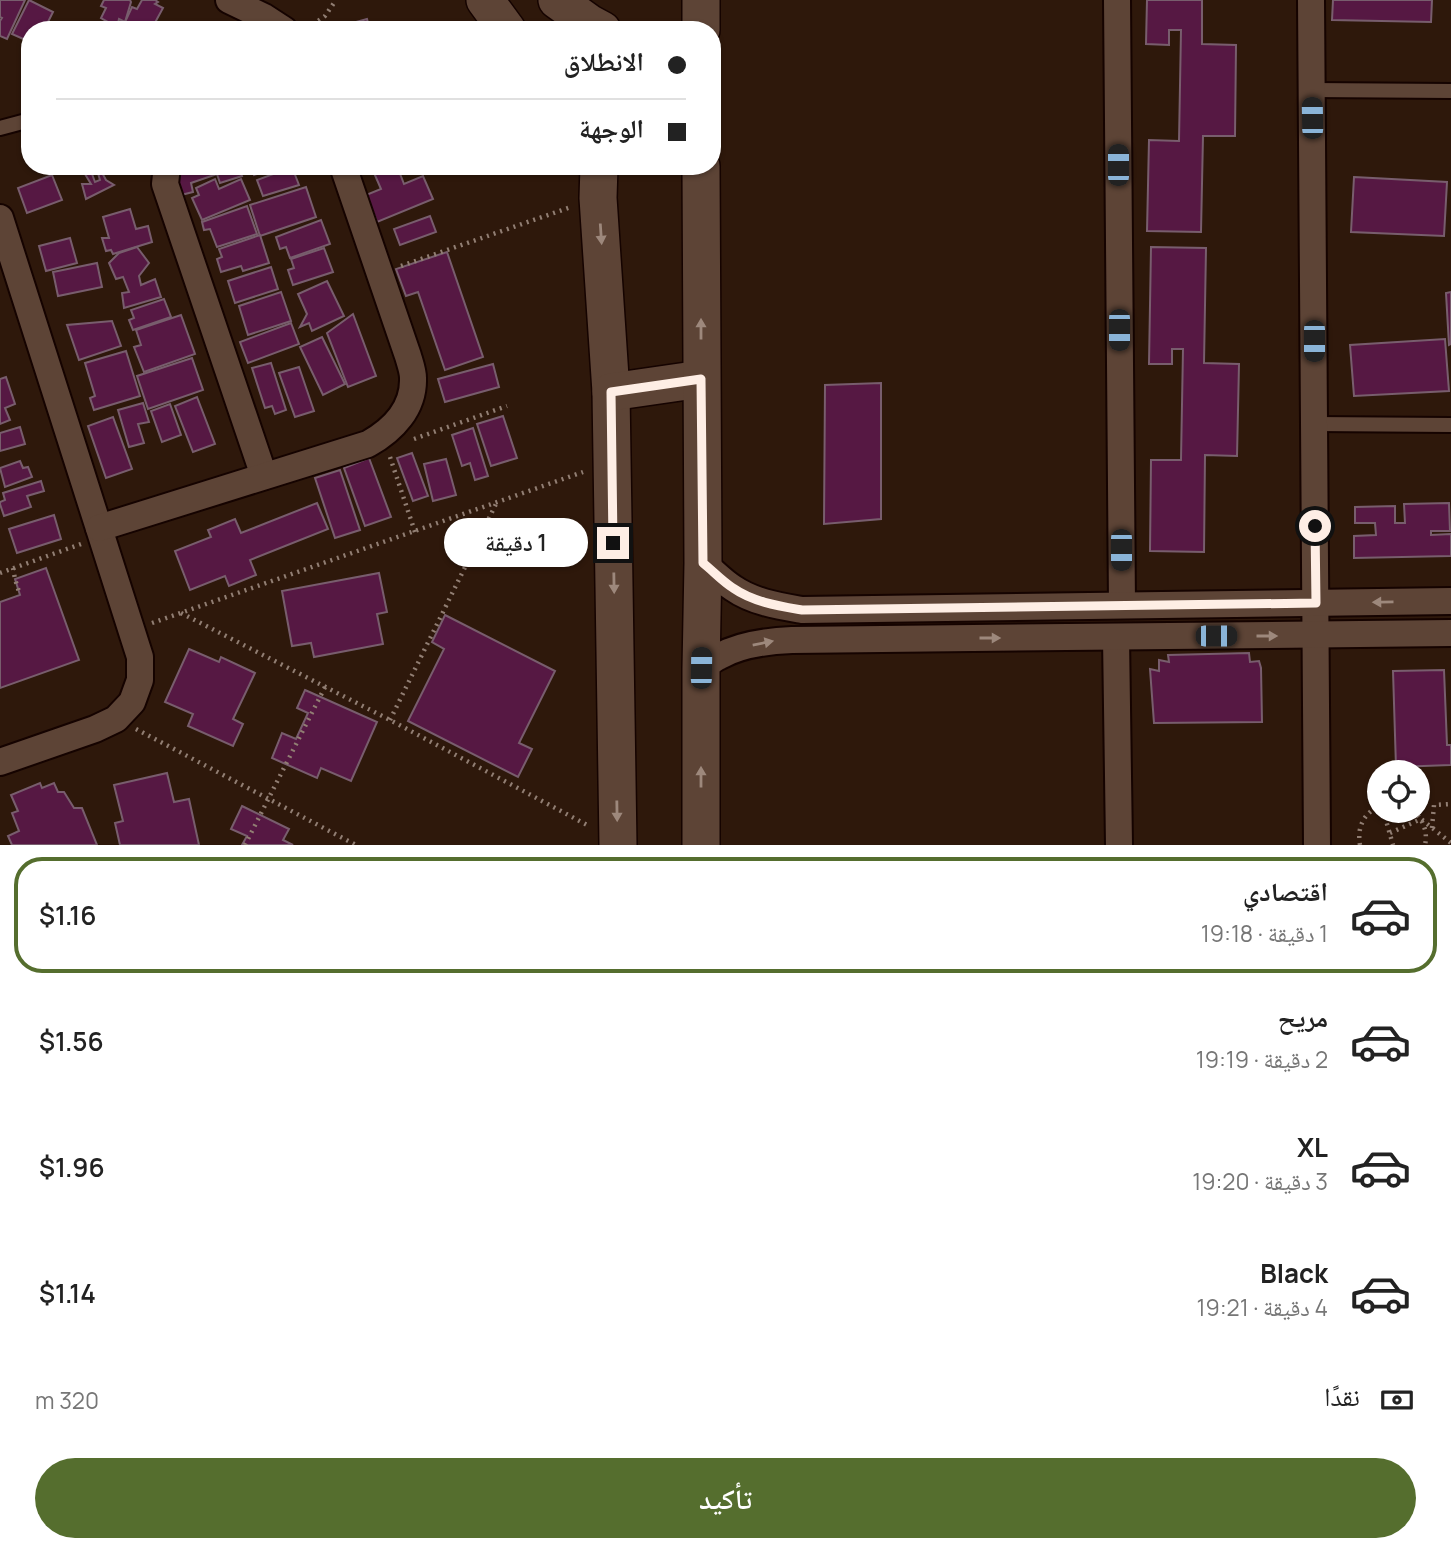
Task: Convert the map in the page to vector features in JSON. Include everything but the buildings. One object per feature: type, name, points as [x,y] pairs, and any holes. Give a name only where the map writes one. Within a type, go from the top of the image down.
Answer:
[{"type":"street","points":[[229,0],[270,21]]},
{"type":"street","points":[[485,0],[500,21]]},
{"type":"street","points":[[1117,0],[1122,605]]},
{"type":"street","points":[[1311,0],[1317,845]]},
{"type":"street","points":[[166,175],[165,184],[264,476]]},
{"type":"street","points":[[100,533],[264,476],[368,444],[385,442],[410,400],[413,378],[408,356],[346,175]]},
{"type":"street","points":[[701,175],[701,845]]},
{"type":"street","points":[[593,177],[611,392],[618,844]]},
{"type":"street","points":[[0,218],[140,657],[140,680],[132,702],[116,719],[0,762]]},
{"type":"street","points":[[611,392],[701,379]]},
{"type":"street","points":[[703,563],[735,590],[756,600],[802,610],[1451,601]]},
{"type":"street","points":[[701,668],[721,655],[768,641],[1451,634]]},
{"type":"street","points":[[1116,637],[1119,845]]},
{"type":"lane","points":[[1311,90],[1451,91]]},
{"type":"lane","points":[[0,128],[21,122]]},
{"type":"lane","points":[[1314,424],[1451,425]]},
{"type":"path","points":[[319,21],[336,0]]},
{"type":"path","points":[[380,273],[593,177]]},
{"type":"path","points":[[415,532],[385,442],[507,407]]},
{"type":"path","points":[[132,630],[612,461]]},
{"type":"path","points":[[390,720],[496,503]]},
{"type":"path","points":[[0,573],[100,533]]},
{"type":"path","points":[[13,568],[20,595]]},
{"type":"path","points":[[180,613],[390,720],[618,844]]},
{"type":"path","points":[[245,845],[326,687]]},
{"type":"path","points":[[116,719],[356,845]]},
{"type":"path","points":[[1433,828],[1434,805],[1451,804]]},
{"type":"path","points":[[1360,845],[1360,826],[1367,815]]},
{"type":"path","points":[[1387,823],[1393,845]]},
{"type":"path","points":[[1390,833],[1412,823]]},
{"type":"path","points":[[1423,823],[1425,845]]},
{"type":"path","points":[[1426,823],[1451,843]]},
{"type":"route","points":[[613,543],[611,392],[701,379],[703,563],[735,590],[756,600],[779,606],[802,610],[1316,603],[1315,526]]}]
